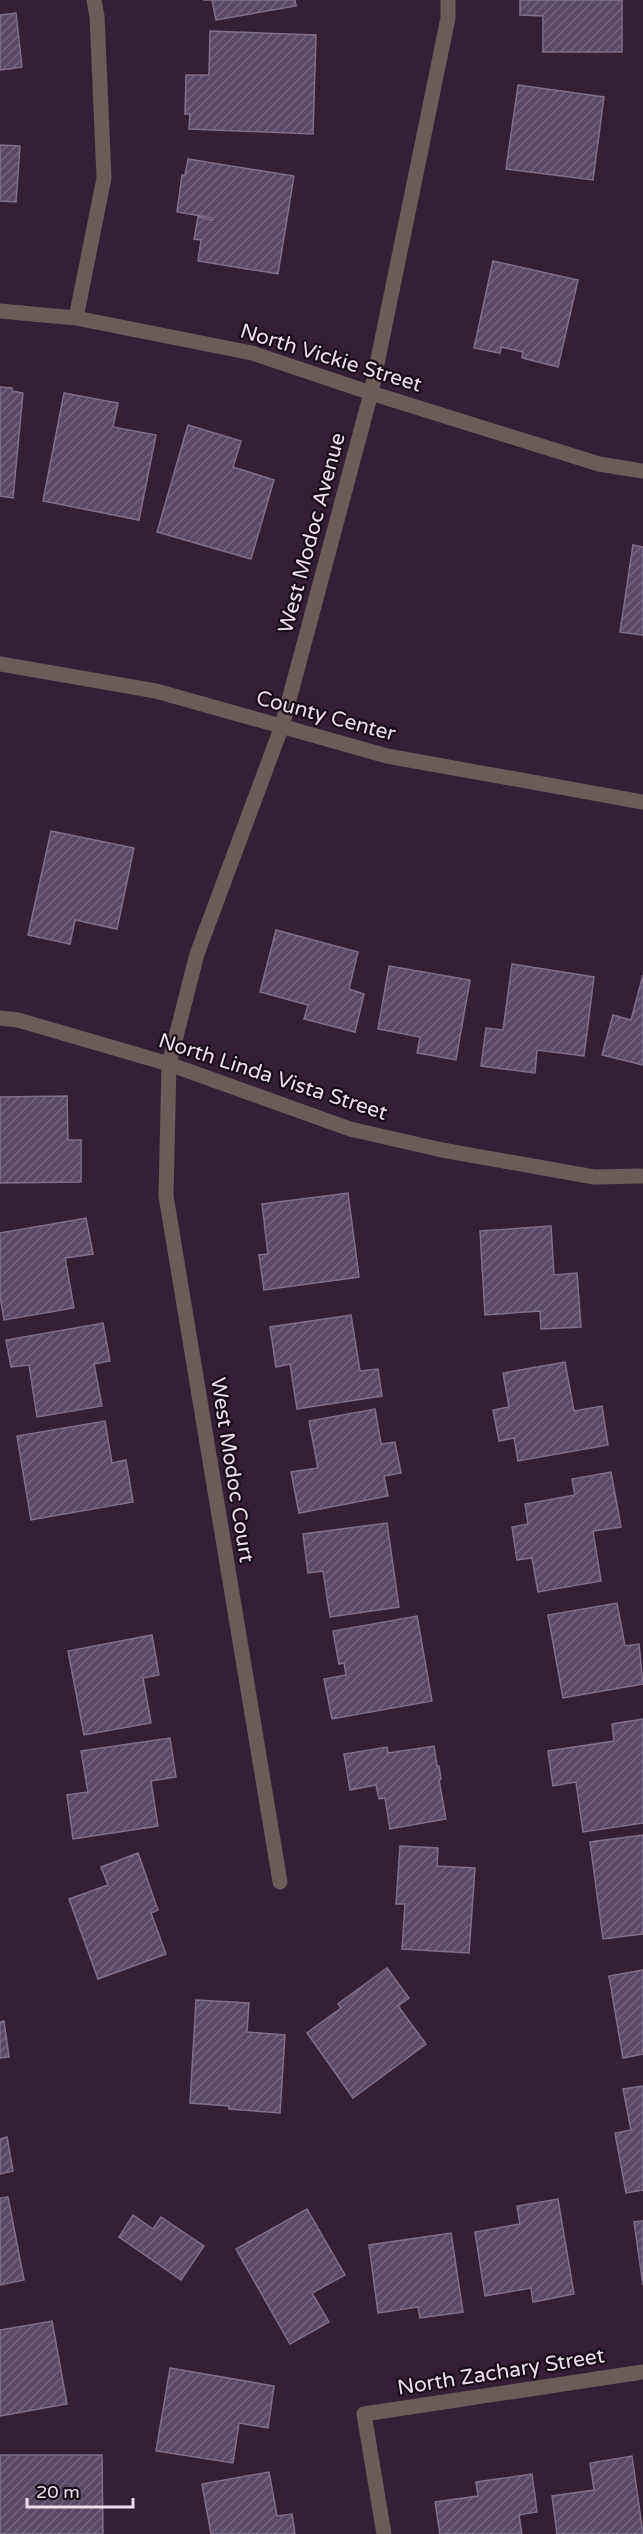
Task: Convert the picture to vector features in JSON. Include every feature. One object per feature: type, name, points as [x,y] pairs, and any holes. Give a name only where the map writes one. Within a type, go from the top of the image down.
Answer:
[{"type":"street","points":[[76,318],[104,178],[97,16],[94,0]]},
{"type":"street","name":"West Modoc Avenue","points":[[168,1064],[197,954],[282,726],[371,393],[448,18],[448,0]]},
{"type":"street","name":"North Vickie Street","points":[[0,311],[76,318],[252,353],[371,393],[599,464],[643,471]]},
{"type":"street","name":"County Center","points":[[0,664],[156,691],[387,756],[643,802]]},
{"type":"street","name":"North Linda Vista Street","points":[[0,1018],[18,1020],[168,1064],[350,1129],[442,1150],[594,1177],[643,1176]]},
{"type":"street","name":"West Modoc Court","points":[[168,1064],[166,1196],[280,1882]]},
{"type":"street","name":"North Zachary Street","points":[[384,2534],[364,2414],[643,2372]]},
{"type":"building","points":[[212,0],[295,0],[296,6],[216,20]]},
{"type":"building","points":[[520,0],[622,0],[622,52],[543,52],[543,16],[520,15]]},
{"type":"building","points":[[16,13],[22,67],[0,70],[0,15]]},
{"type":"building","points":[[210,31],[316,35],[313,134],[189,129],[190,114],[185,114],[186,75],[209,75]]},
{"type":"building","points":[[518,85],[604,97],[593,180],[506,169]]},
{"type":"building","points":[[0,145],[20,146],[16,202],[0,201]]},
{"type":"building","points":[[188,159],[294,176],[278,274],[198,261],[201,240],[194,239],[198,217],[212,220],[213,218],[177,212],[182,175],[185,175]]},
{"type":"building","points":[[493,261],[578,280],[558,367],[522,358],[523,352],[501,347],[500,353],[474,348]]},
{"type":"building","points":[[0,387],[12,388],[12,391],[23,393],[13,498],[0,496]]},
{"type":"building","points":[[64,393],[118,403],[113,427],[156,435],[139,520],[43,501]]},
{"type":"building","points":[[188,425],[241,441],[233,467],[274,480],[251,559],[157,532]]},
{"type":"building","points":[[633,545],[643,547],[643,635],[620,632]]},
{"type":"building","points":[[51,831],[134,848],[117,929],[75,920],[70,944],[28,935]]},
{"type":"building","points":[[276,930],[358,952],[349,989],[364,994],[355,1032],[304,1019],[308,1005],[260,992]]},
{"type":"building","points":[[512,964],[594,977],[584,1056],[537,1050],[535,1073],[481,1066],[486,1028],[503,1030]]},
{"type":"building","points":[[389,966],[470,980],[456,1060],[417,1053],[420,1037],[378,1029]]},
{"type":"building","points":[[643,975],[643,1065],[602,1055],[613,1015],[631,1020]]},
{"type":"building","points":[[67,1096],[68,1140],[81,1140],[81,1182],[0,1183],[0,1097]]},
{"type":"building","points":[[348,1193],[359,1277],[264,1290],[259,1255],[268,1254],[262,1204]]},
{"type":"building","points":[[86,1218],[93,1254],[65,1258],[74,1308],[4,1320],[0,1296],[0,1233]]},
{"type":"building","points":[[551,1226],[554,1275],[577,1273],[581,1327],[541,1329],[540,1311],[485,1315],[480,1231]]},
{"type":"building","points":[[351,1315],[360,1371],[378,1369],[382,1396],[297,1409],[290,1364],[276,1367],[270,1327]]},
{"type":"building","points":[[103,1323],[110,1361],[94,1364],[102,1406],[37,1417],[29,1365],[11,1367],[6,1340]]},
{"type":"building","points":[[565,1362],[574,1411],[602,1406],[608,1445],[518,1461],[514,1438],[499,1441],[493,1410],[509,1407],[503,1373]]},
{"type":"building","points":[[375,1409],[381,1444],[395,1442],[401,1473],[384,1476],[388,1496],[299,1513],[291,1472],[318,1468],[309,1421]]},
{"type":"building","points":[[105,1421],[112,1463],[126,1460],[133,1502],[31,1520],[17,1436]]},
{"type":"building","points":[[611,1472],[621,1527],[593,1531],[601,1581],[538,1592],[532,1558],[517,1560],[512,1527],[528,1524],[525,1504],[575,1495],[572,1479]]},
{"type":"building","points":[[387,1523],[399,1607],[330,1617],[323,1571],[308,1573],[303,1534]]},
{"type":"building","points":[[617,1603],[625,1646],[639,1644],[643,1684],[563,1698],[548,1615]]},
{"type":"building","points":[[417,1616],[432,1701],[332,1719],[324,1679],[346,1675],[344,1663],[339,1664],[333,1631]]},
{"type":"building","points":[[152,1635],[159,1675],[143,1678],[151,1723],[84,1735],[68,1651]]},
{"type":"building","points":[[643,1719],[643,1823],[583,1832],[576,1782],[553,1786],[548,1751],[614,1741],[612,1724]]},
{"type":"building","points":[[170,1738],[176,1777],[151,1781],[158,1826],[73,1839],[67,1795],[88,1792],[81,1751]]},
{"type":"building","points":[[434,1746],[446,1819],[390,1829],[385,1798],[379,1799],[376,1785],[350,1790],[344,1754],[387,1747],[388,1753]]},
{"type":"building","points":[[643,1835],[643,1934],[603,1939],[590,1842]]},
{"type":"building","points":[[400,1846],[438,1848],[437,1866],[475,1868],[469,1953],[402,1949],[405,1904],[396,1904]]},
{"type":"building","points":[[138,1853],[158,1910],[151,1913],[166,1954],[98,1979],[69,1899],[108,1885],[101,1867]]},
{"type":"building","points":[[387,1968],[409,1998],[398,2006],[426,2044],[353,2098],[307,2033],[341,2008],[338,2004]]},
{"type":"building","points":[[643,1970],[643,2054],[623,2058],[609,1976]]},
{"type":"building","points":[[196,2000],[249,2003],[247,2032],[285,2035],[280,2113],[190,2103]]},
{"type":"building","points":[[4,2021],[9,2057],[0,2058],[0,2022]]},
{"type":"building","points":[[643,2086],[643,2190],[626,2193],[615,2133],[631,2130],[623,2089]]},
{"type":"building","points":[[7,2137],[13,2171],[0,2174],[0,2139]]},
{"type":"building","points":[[8,2197],[24,2280],[0,2285],[0,2198]]},
{"type":"building","points":[[558,2199],[574,2294],[533,2302],[531,2288],[485,2296],[475,2232],[520,2224],[517,2206]]},
{"type":"building","points":[[307,2209],[345,2275],[312,2293],[329,2322],[290,2344],[236,2249]]},
{"type":"building","points":[[133,2215],[153,2229],[161,2217],[204,2246],[181,2280],[119,2237]]},
{"type":"building","points":[[643,2221],[643,2285],[634,2222]]},
{"type":"building","points":[[451,2233],[463,2312],[420,2318],[418,2307],[378,2313],[369,2245]]},
{"type":"building","points":[[52,2321],[67,2404],[0,2416],[0,2330]]},
{"type":"building","points":[[170,2368],[274,2386],[268,2428],[239,2423],[233,2463],[156,2451]]},
{"type":"building","points":[[0,2455],[102,2455],[103,2534],[0,2534]]},
{"type":"building","points":[[632,2456],[643,2534],[557,2534],[552,2496],[594,2490],[590,2463]]},
{"type":"building","points":[[269,2472],[277,2516],[292,2514],[295,2534],[211,2534],[202,2484]]},
{"type":"building","points":[[532,2474],[537,2512],[519,2515],[522,2534],[440,2534],[435,2502],[478,2496],[476,2482]]}]
